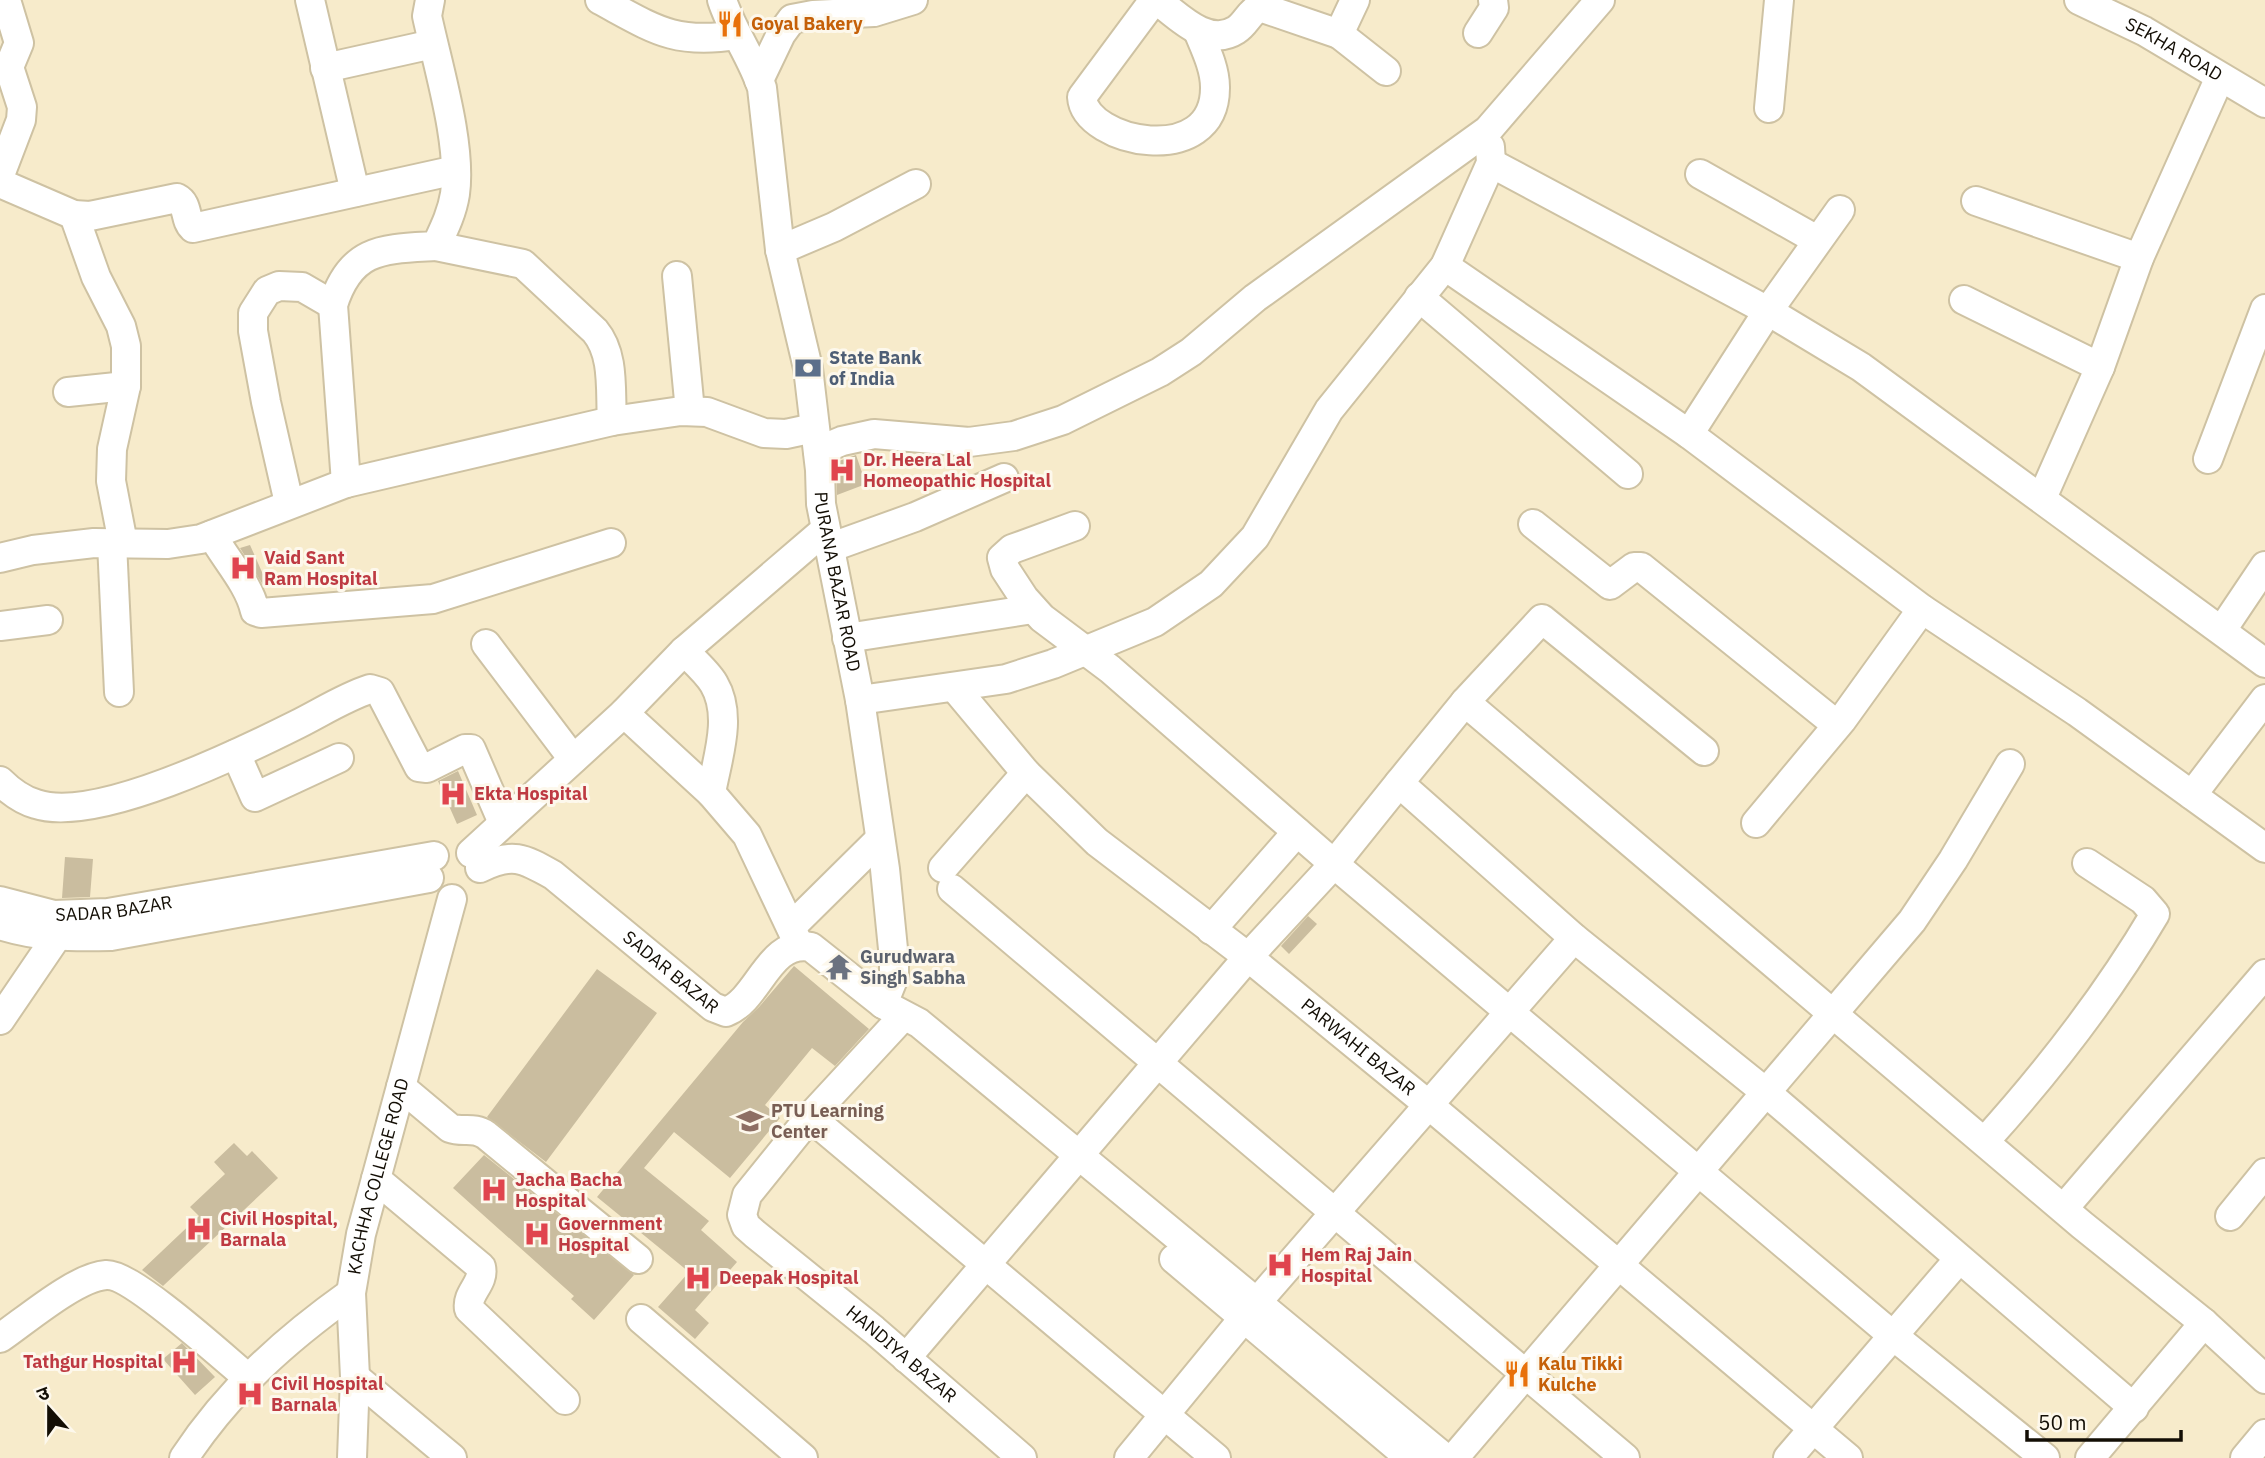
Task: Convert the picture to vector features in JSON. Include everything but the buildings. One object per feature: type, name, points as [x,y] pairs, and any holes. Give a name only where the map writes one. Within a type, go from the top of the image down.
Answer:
[{"type":"street","points":[[310,0],[355,192]]},
{"type":"street","points":[[430,0],[427,16],[456,170],[451,213],[436,246]]},
{"type":"street","points":[[600,0],[657,31],[675,37],[704,40],[737,35]]},
{"type":"street","name":"PURANA BAZAR ROAD","points":[[722,0],[759,80],[767,119],[780,250],[808,368],[827,539],[860,700],[894,959],[890,1013]]},
{"type":"street","points":[[759,80],[781,34],[792,19],[813,15],[874,12],[913,0]]},
{"type":"street","points":[[1198,31],[1215,89],[1206,115],[1196,130],[1175,142],[1159,142],[1126,136],[1095,120],[1087,112],[1082,97],[1156,0],[1198,31],[1214,35],[1230,33],[1244,24],[1255,9],[1263,7],[1339,34],[1386,71]]},
{"type":"street","points":[[1339,34],[1355,0]]},
{"type":"street","points":[[1478,33],[1494,8],[1493,0]]},
{"type":"street","points":[[0,558],[33,550],[118,543],[168,544],[212,535],[346,483],[611,421],[690,411],[707,412],[764,433],[816,440],[842,440],[874,434],[969,442],[1014,436],[1063,419],[1160,372],[1191,352],[1255,298],[1489,130],[1600,0]]},
{"type":"street","points":[[1769,108],[1779,0]]},
{"type":"street","name":"SEKHA ROAD","points":[[2079,0],[2144,31],[2265,103]]},
{"type":"street","points":[[0,175],[21,120],[22,107],[9,67],[17,53],[18,34],[5,4]]},
{"type":"street","points":[[326,68],[433,44]]},
{"type":"street","points":[[2042,498],[2100,367],[2139,258],[2221,77]]},
{"type":"street","points":[[860,700],[1006,679],[1087,652],[1155,622],[1211,584],[1255,537],[1329,410],[1445,266],[1491,163],[1489,130]]},
{"type":"street","points":[[1491,163],[1768,311],[1861,367],[2265,663]]},
{"type":"street","points":[[0,183],[74,215],[90,216],[177,198],[184,204],[189,224],[193,228],[456,170]]},
{"type":"street","points":[[1700,174],[1817,240]]},
{"type":"street","points":[[780,250],[834,227],[916,184]]},
{"type":"street","points":[[1976,201],[2139,258]]},
{"type":"street","points":[[1689,434],[1768,311],[1840,210]]},
{"type":"street","points":[[74,215],[96,277],[121,326],[126,346],[127,386],[112,449],[111,481],[118,543],[119,692]]},
{"type":"street","points":[[346,483],[333,305],[346,275],[356,262],[390,249],[436,246],[523,264],[602,339],[609,363],[611,421]]},
{"type":"street","points":[[1445,266],[1689,434],[1922,609],[2077,712],[2265,848]]},
{"type":"street","points":[[677,276],[690,411]]},
{"type":"street","points":[[289,503],[264,391],[253,331],[253,313],[258,300],[267,291],[279,286],[302,288],[333,305]]},
{"type":"street","points":[[1419,297],[1628,474]]},
{"type":"street","points":[[1964,300],[2100,367]]},
{"type":"street","points":[[2208,459],[2265,309]]},
{"type":"street","points":[[68,392],[127,386]]},
{"type":"street","points":[[476,861],[450,848],[431,867],[438,893],[452,899],[468,896],[475,890],[476,861],[503,823],[624,713],[684,651],[827,539],[915,517],[1004,478]]},
{"type":"street","points":[[1533,524],[1610,585],[1634,567],[1641,567],[1837,725]]},
{"type":"street","points":[[1075,526],[1012,549],[1002,558],[1005,569],[1033,610],[1087,652],[1891,1334],[2045,1458]]},
{"type":"street","points":[[212,535],[229,566],[250,591],[255,611],[261,613],[433,598],[611,543]]},
{"type":"street","points":[[2222,630],[2265,566]]},
{"type":"street","points":[[1756,823],[1837,725],[1922,609]]},
{"type":"street","points":[[847,638],[1033,610]]},
{"type":"street","points":[[0,626],[48,620]]},
{"type":"street","points":[[906,1358],[1248,957],[1334,864],[1465,702],[1539,620],[1545,620],[1704,751]]},
{"type":"street","points":[[486,644],[573,759]]},
{"type":"street","points":[[684,651],[713,682],[723,708],[723,727],[711,793]]},
{"type":"street","name":"PARWAHI BAZAR","points":[[955,688],[1026,773],[1097,842],[1248,957],[1430,1106],[1848,1458]]},
{"type":"street","points":[[0,781],[11,792],[37,805],[65,807],[98,803],[177,779],[236,754],[364,691],[377,689],[419,768],[427,768],[465,749],[471,749],[503,823]]},
{"type":"street","points":[[2192,795],[2265,699]]},
{"type":"street","points":[[1465,702],[2265,1378]]},
{"type":"street","points":[[624,713],[711,793],[753,845],[795,936],[823,955],[1251,1310],[1445,1458]]},
{"type":"street","points":[[236,754],[255,797],[339,758]]},
{"type":"street","points":[[1454,1458],[1768,1094],[1832,1013],[1912,921],[1953,860],[2010,764]]},
{"type":"street","points":[[1026,773],[948,879],[1159,1064],[1528,1373],[1625,1458]]},
{"type":"street","points":[[1399,783],[1574,938],[1768,1094],[2134,1408]]},
{"type":"street","points":[[1211,930],[1297,832]]},
{"type":"street","points":[[795,936],[879,840]]},
{"type":"street","name":"SADAR BAZAR","points":[[476,861],[525,859],[553,875],[713,1007],[726,1012],[739,1004],[795,936]]},
{"type":"street","points":[[1984,1141],[2032,1089],[2095,1009],[2155,914],[2143,900],[2087,863]]},
{"type":"street","name":"SADAR BAZAR","points":[[0,925],[23,933],[108,914],[431,867]]},
{"type":"street","name":"KACHHA COLLEGE ROAD","points":[[352,1458],[355,1377],[351,1293],[361,1234],[452,899]]},
{"type":"street","name":"SADAR BAZAR","points":[[0,901],[54,915],[64,925]]},
{"type":"street","points":[[0,1020],[64,925]]},
{"type":"street","points":[[1129,1458],[1251,1310],[1574,938]]},
{"type":"street","points":[[2064,1208],[2265,974]]},
{"type":"street","points":[[890,1013],[810,1117],[1216,1458]]},
{"type":"street","points":[[401,1087],[450,1128],[458,1131],[472,1128],[486,1135],[638,1259]]},
{"type":"street","name":"HANDIYA BAZAR","points":[[810,1117],[747,1195],[742,1215],[746,1226],[1022,1458]]},
{"type":"street","points":[[2230,1216],[2265,1173]]},
{"type":"street","points":[[376,1178],[481,1267],[481,1277],[468,1300],[469,1309],[565,1399]]},
{"type":"street","points":[[1788,1458],[1891,1334],[1959,1259]]},
{"type":"street","points":[[0,1338],[80,1284],[106,1275],[131,1283],[248,1378]]},
{"type":"street","points":[[184,1458],[199,1435],[279,1346],[351,1293]]},
{"type":"street","points":[[1251,1310],[1410,1458]]},
{"type":"street","points":[[641,1319],[803,1458]]},
{"type":"street","points":[[2090,1458],[2204,1324]]},
{"type":"street","points":[[355,1377],[452,1458]]},
{"type":"street","points":[[2245,1458],[2265,1434]]},
{"type":"place","name":"Goyal Bakery","points":[[730,24]]},
{"type":"place","name":"State Bank of India","points":[[808,368]]},
{"type":"place","name":"Dr. Heera Lal Homeopathic Hospital","points":[[842,470]]},
{"type":"place","name":"Vaid Sant Ram Hospital","points":[[243,568]]},
{"type":"place","name":"Ekta Hospital","points":[[453,794]]},
{"type":"place","name":"Gurudwara Singh Sabha","points":[[839,967]]},
{"type":"place","name":"PTU Learning Center","points":[[750,1121]]},
{"type":"place","name":"Jacha Bacha Hospital","points":[[494,1190]]},
{"type":"place","name":"Civil Hospital, Barnala","points":[[199,1229]]},
{"type":"place","name":"Government Hospital","points":[[537,1234]]},
{"type":"place","name":"Hem Raj Jain Hospital","points":[[1280,1265]]},
{"type":"place","name":"Deepak Hospital","points":[[698,1278]]},
{"type":"place","name":"Tathgur Hospital","points":[[184,1362]]},
{"type":"place","name":"Kalu Tikki Kulche","points":[[1517,1374]]},
{"type":"place","name":"Civil Hospital Barnala","points":[[250,1394]]}]
